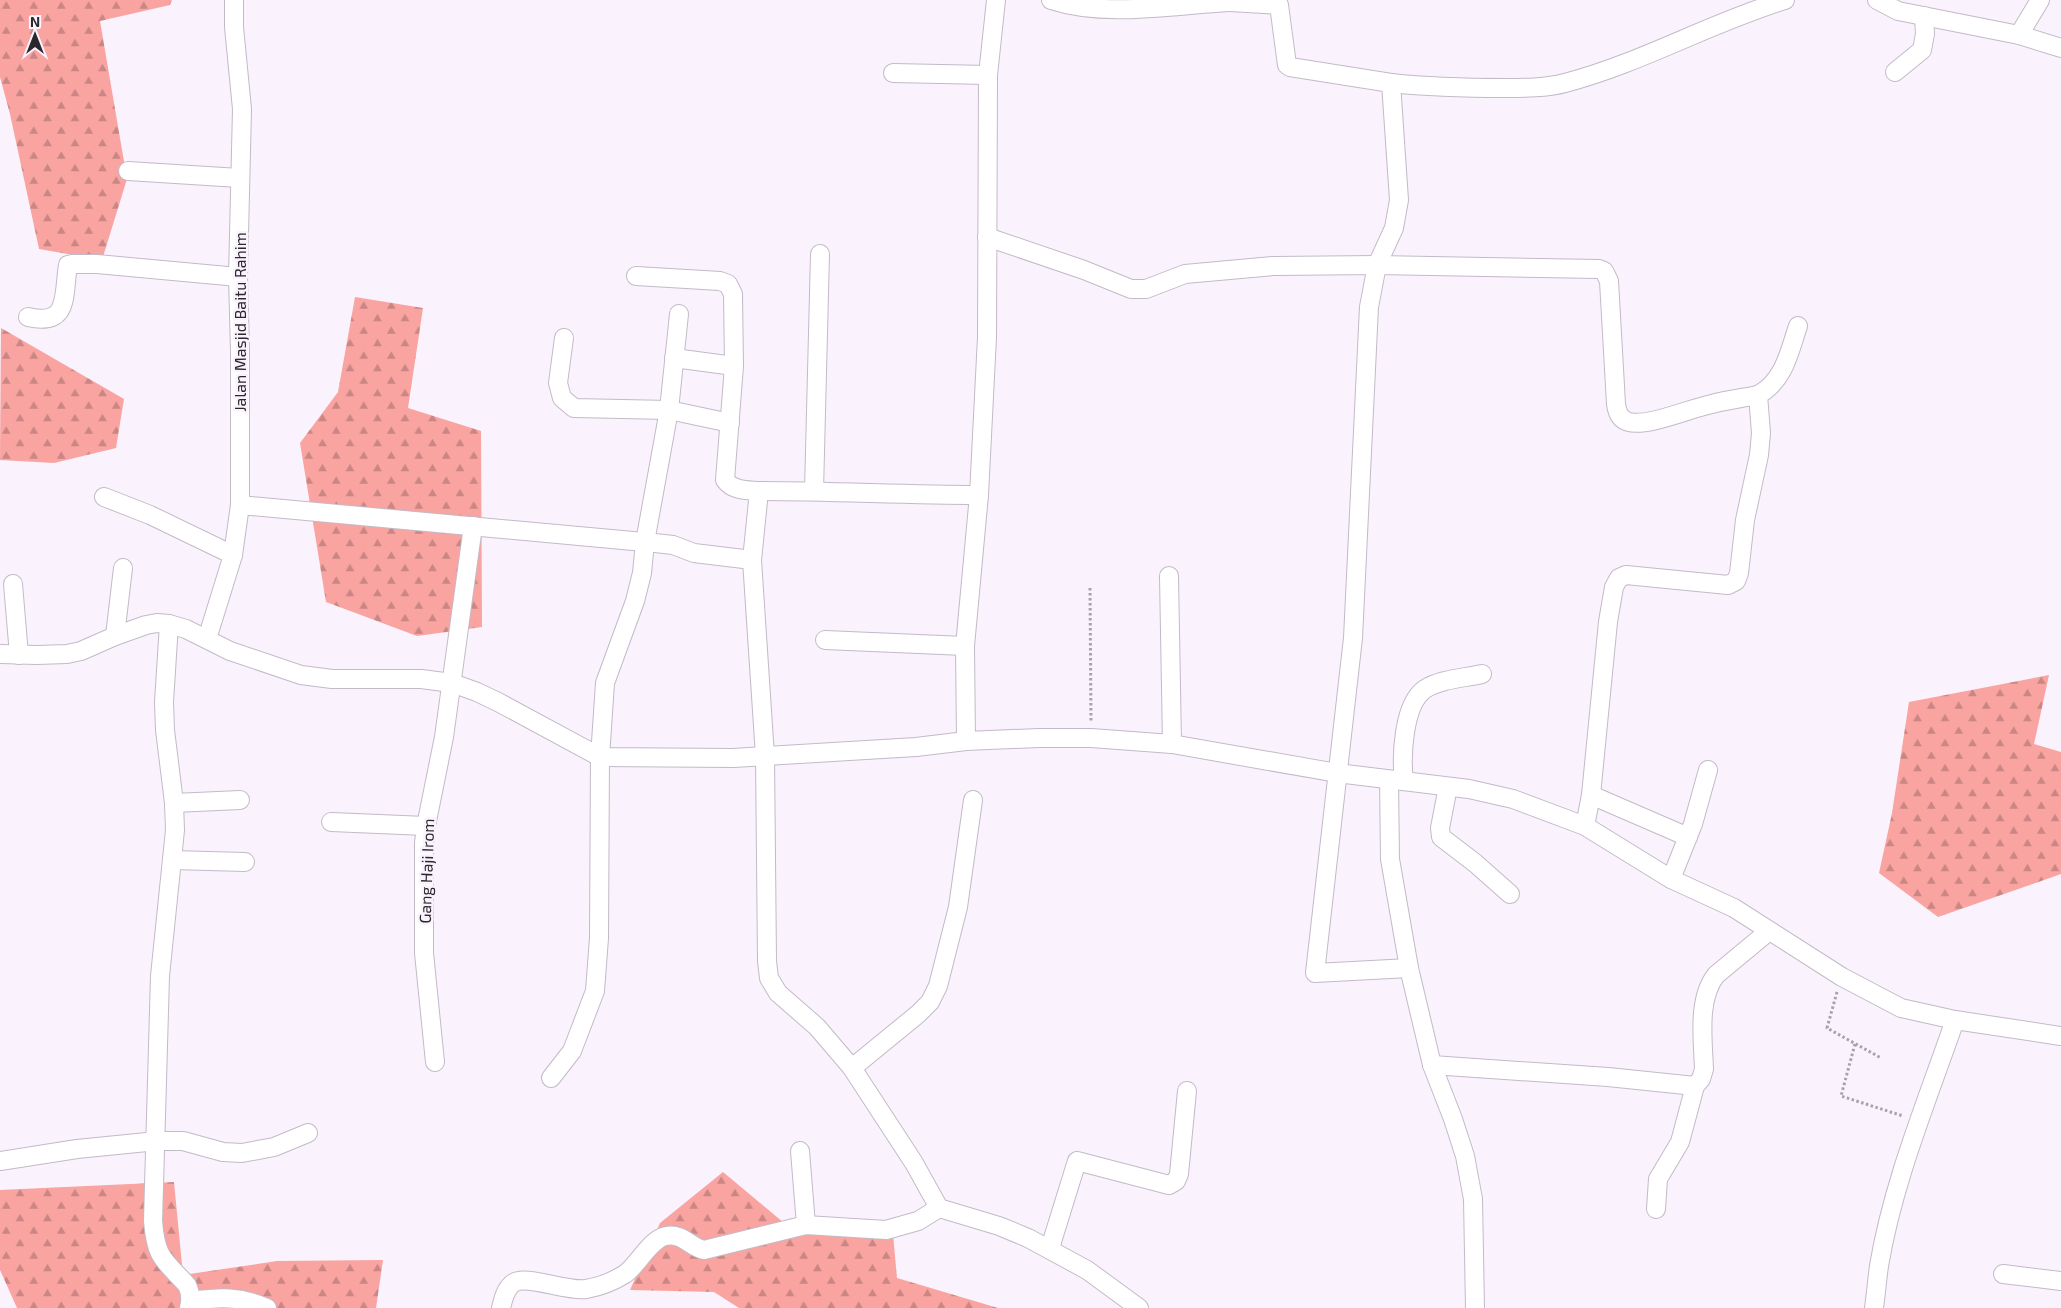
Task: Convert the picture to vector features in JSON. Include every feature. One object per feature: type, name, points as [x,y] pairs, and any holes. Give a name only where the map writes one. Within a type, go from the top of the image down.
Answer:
[{"type":"street","name":"Jalan Masjid Baitu Rahim","points":[[207,639],[233,555],[240,505],[238,277],[242,109],[234,27],[234,0]]},
{"type":"street","points":[[966,741],[965,646],[979,495],[987,337],[988,75],[996,0]]},
{"type":"street","points":[[1051,0],[1062,4],[1109,10],[1228,1],[1279,5],[1287,65],[1290,67],[1429,87],[1488,88],[1527,88],[1564,83],[1658,51],[1750,10],[1785,0]]},
{"type":"street","points":[[1877,0],[1898,5],[1924,16],[2019,35],[2061,48]]},
{"type":"street","points":[[2019,35],[2040,0]]},
{"type":"street","points":[[1895,72],[1922,50],[1925,34],[1924,16]]},
{"type":"street","points":[[893,73],[988,75]]},
{"type":"street","points":[[1391,82],[1399,200],[1394,228],[1378,265],[1369,307],[1353,638],[1315,973],[1409,968]]},
{"type":"street","points":[[128,171],[239,178]]},
{"type":"street","points":[[987,236],[1137,290],[1146,289],[1195,272],[1273,266],[1378,265],[1599,269],[1604,271],[1609,281],[1616,404],[1622,419],[1628,422],[1658,419],[1711,404],[1758,396],[1777,380],[1784,370],[1798,326]]},
{"type":"street","points":[[814,491],[820,254]]},
{"type":"street","points":[[28,317],[47,320],[54,317],[60,310],[65,294],[68,265],[72,264],[97,264],[238,277]]},
{"type":"street","points":[[636,276],[714,280],[728,284],[734,294],[734,366],[725,480],[729,486],[737,489],[759,491],[979,495]]},
{"type":"street","points":[[552,1078],[572,1051],[595,991],[599,938],[600,757],[605,683],[635,601],[642,573],[645,542],[669,410],[679,314]]},
{"type":"street","points":[[564,338],[558,383],[562,398],[574,408],[669,410],[730,423]]},
{"type":"street","points":[[674,358],[734,366]]},
{"type":"street","points":[[1585,826],[1591,795],[1608,622],[1614,587],[1619,578],[1626,575],[1728,585],[1736,580],[1739,573],[1745,520],[1759,455],[1761,433],[1758,396]]},
{"type":"street","points":[[759,491],[752,560],[765,756],[767,961],[770,978],[778,993],[817,1027],[852,1068],[914,1163],[938,1208],[999,1226],[1050,1248],[1087,1270],[1139,1308]]},
{"type":"street","points":[[104,497],[150,515],[233,555]]},
{"type":"street","points":[[240,505],[673,545],[694,554],[752,560]]},
{"type":"street","name":"Gang Haji Irom","points":[[435,1062],[424,953],[423,870],[426,826],[444,737],[473,526]]},
{"type":"street","points":[[115,636],[123,568]]},
{"type":"street","points":[[1169,576],[1172,744]]},
{"type":"street","points":[[13,584],[19,655]]},
{"type":"street","points":[[0,654],[55,655],[73,653],[152,624],[169,624],[186,629],[230,651],[301,675],[355,680],[421,679],[452,683],[498,702],[600,757],[733,758],[916,747],[966,741],[1092,738],[1172,744],[1337,773],[1469,789],[1513,799],[1585,826],[1672,878],[1734,908],[1842,977],[1901,1008],[1955,1020],[2061,1036]]},
{"type":"street","points":[[169,624],[164,702],[175,830],[160,976],[155,1238],[159,1253],[188,1285],[190,1305],[219,1298],[249,1300],[267,1308]]},
{"type":"street","points":[[825,640],[965,646]]},
{"type":"street","points":[[1475,1308],[1473,1199],[1465,1156],[1432,1065],[1409,968],[1390,859],[1396,781],[1414,702],[1425,690],[1433,685],[1482,674]]},
{"type":"street","points":[[1672,878],[1700,803],[1708,770]]},
{"type":"street","points":[[1448,787],[1440,828],[1441,837],[1475,863],[1510,894]]},
{"type":"street","points":[[1591,795],[1688,837]]},
{"type":"street","points":[[174,803],[240,800]]},
{"type":"street","points":[[852,1068],[918,1014],[930,1002],[938,986],[958,907],[973,800]]},
{"type":"street","points":[[332,822],[426,826]]},
{"type":"street","points":[[172,860],[245,862]]},
{"type":"street","points":[[1656,1209],[1658,1179],[1680,1142],[1695,1086],[1701,1079],[1704,1069],[1704,1011],[1710,982],[1769,931]]},
{"type":"street","points":[[1874,1308],[1879,1266],[1902,1173],[1955,1020]]},
{"type":"street","points":[[1432,1065],[1608,1077],[1695,1086]]},
{"type":"street","points":[[1050,1248],[1077,1161],[1169,1184],[1176,1180],[1179,1174],[1186,1091]]},
{"type":"street","points":[[0,1161],[78,1149],[157,1141],[183,1141],[224,1152],[242,1153],[274,1147],[308,1133]]},
{"type":"street","points":[[800,1151],[806,1225]]},
{"type":"street","points":[[501,1308],[505,1293],[510,1285],[518,1280],[583,1289],[617,1278],[626,1274],[657,1240],[664,1236],[678,1236],[704,1250],[806,1225],[886,1230],[918,1220],[938,1208]]},
{"type":"street","points":[[2003,1274],[2061,1281]]},
{"type":"path","points":[[1090,588],[1092,738]]},
{"type":"path","points":[[1842,977],[1827,1028],[1881,1058]]},
{"type":"path","points":[[1855,1044],[1840,1096],[1920,1122]]},
{"type":"green space","points":[[0,0],[172,0],[170,5],[100,21],[127,179],[102,260],[39,249],[10,114],[0,77]]},
{"type":"green space","points":[[355,297],[423,308],[408,408],[481,431],[482,627],[417,636],[326,602],[300,443],[338,392]]},
{"type":"green space","points":[[1,328],[124,399],[116,448],[54,463],[0,460]]},
{"type":"green space","points":[[2049,675],[2034,744],[2061,752],[2061,874],[1938,917],[1879,873],[1892,813],[1909,702]]},
{"type":"green space","points":[[723,1172],[790,1228],[893,1234],[897,1278],[998,1308],[739,1308],[714,1292],[630,1290],[660,1223]]},
{"type":"green space","points":[[174,1182],[183,1275],[277,1261],[383,1260],[376,1308],[17,1308],[0,1270],[0,1190]]}]
